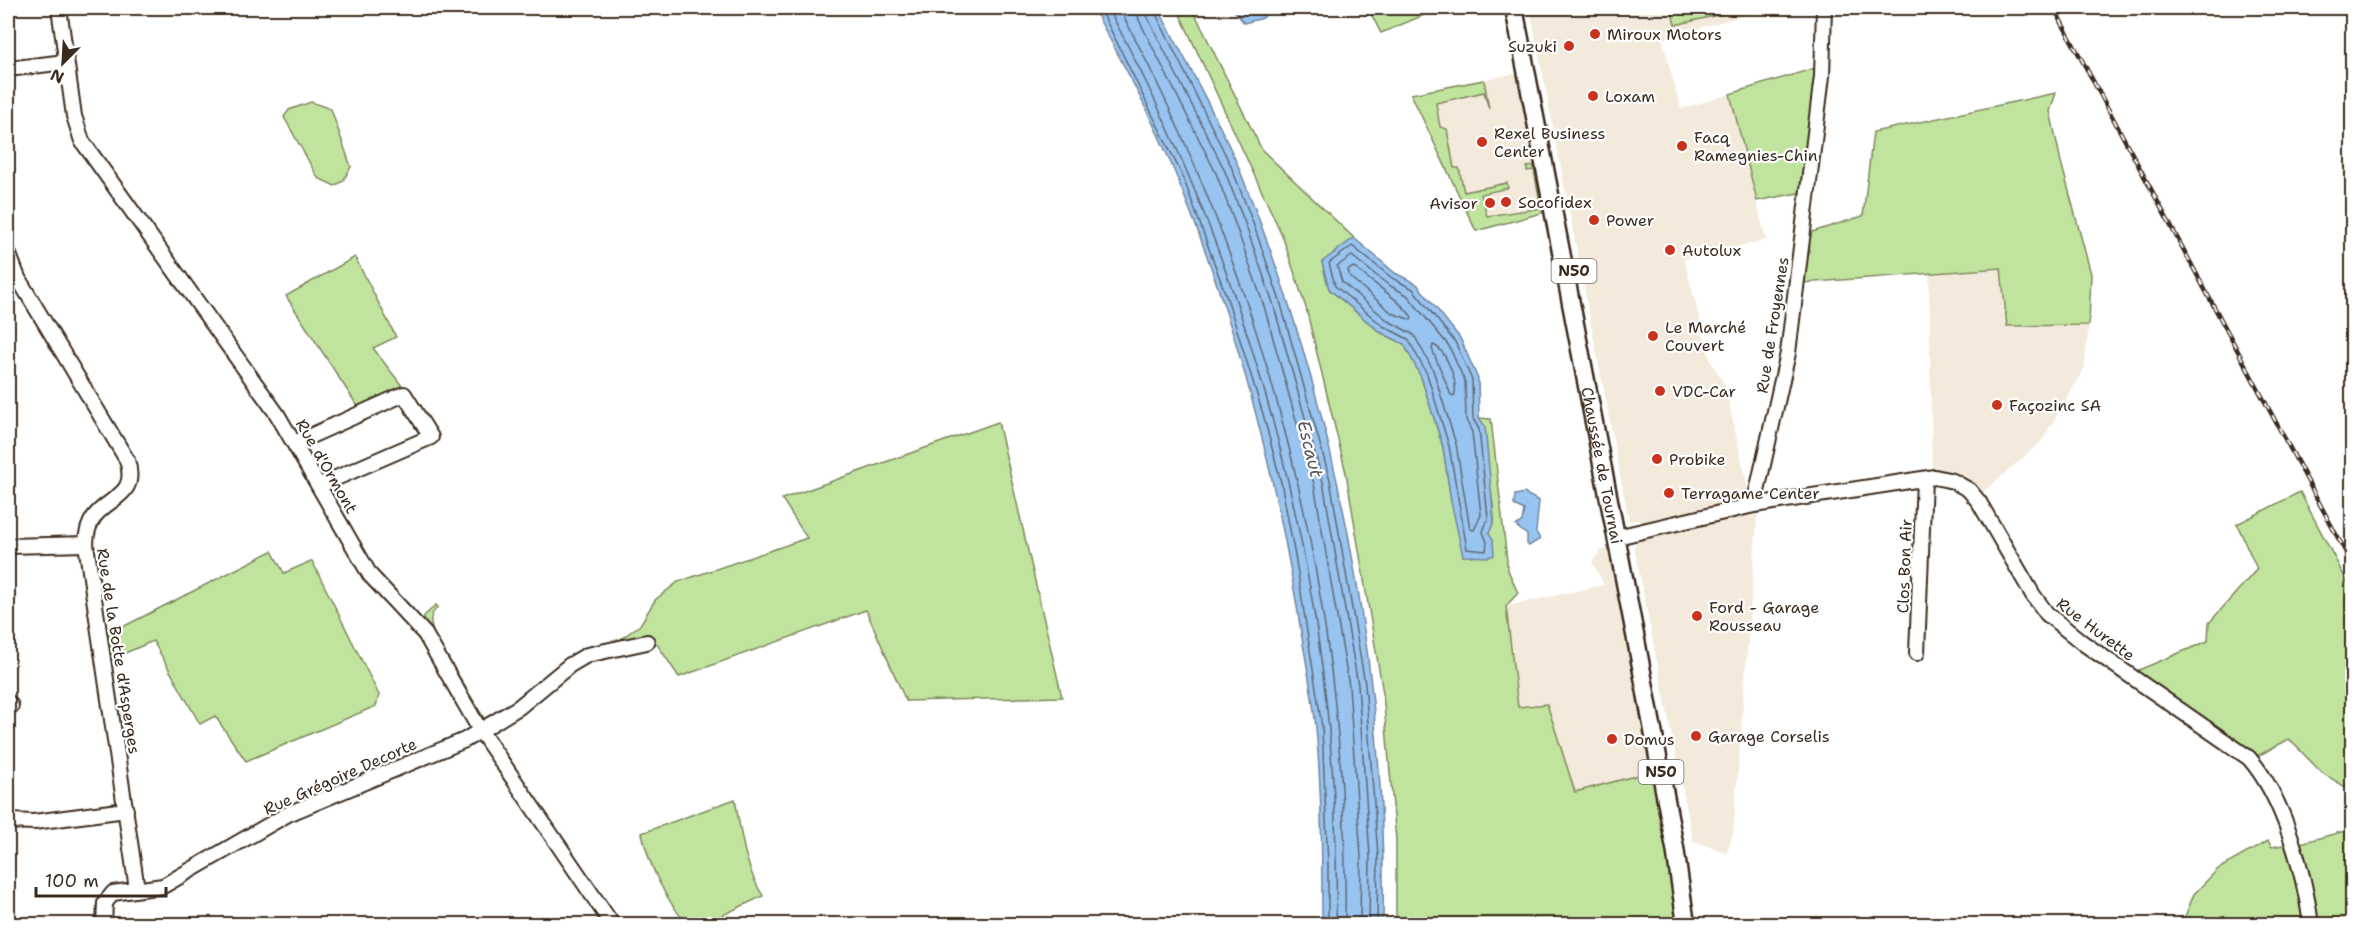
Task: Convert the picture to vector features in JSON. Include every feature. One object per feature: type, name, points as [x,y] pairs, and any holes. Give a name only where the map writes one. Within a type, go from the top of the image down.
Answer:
[{"type":"main road","name":"Chaussée de Tournai","points":[[1514,8],[1681,835],[1695,924]]},
{"type":"main road","name":"Chaussée de Tournai","points":[[1522,8],[1621,535],[1686,924]]},
{"type":"street","name":"Rue d'Ormont","points":[[59,8],[75,123],[82,141],[221,334],[295,443],[370,575],[425,634],[480,729],[612,924]]},
{"type":"street","name":"Rue de Froyennes","points":[[1754,505],[1788,353],[1822,76],[1824,8]]},
{"type":"street","points":[[8,69],[65,62]]},
{"type":"street","name":"Rue de la Botte d'Asperges","points":[[8,252],[13,281],[127,460],[130,469],[130,481],[124,492],[101,507],[91,518],[86,544],[137,889]]},
{"type":"street","points":[[295,443],[404,394],[431,437],[320,485]]},
{"type":"street","name":"Rue Hurette","points":[[1754,505],[1935,477],[1953,481],[1969,490],[2047,614],[2083,643],[2249,758],[2261,772],[2272,792],[2293,846],[2311,924]]},
{"type":"street","name":"Clos Bon Air","points":[[1917,653],[1924,479]]},
{"type":"street","points":[[1621,535],[1754,505]]},
{"type":"street","points":[[8,546],[86,544]]},
{"type":"street","name":"Rue Grégoire Decorte","points":[[104,924],[105,903],[110,895],[163,886],[288,814],[465,740],[519,707],[570,665],[587,655],[647,642]]},
{"type":"street","points":[[8,821],[34,822],[126,810]]},
{"type":"shaded area","points":[[1530,8],[1769,8],[1662,39],[1681,109],[1730,94],[1766,240],[1684,259],[1711,362],[1725,385],[1750,498],[1747,502],[1646,526],[1638,520],[1629,521]]},
{"type":"shaded area","points":[[1517,73],[1544,212],[1476,231],[1411,94]]},
{"type":"shaded area","name":"Façozinc SA","points":[[2001,268],[2007,326],[2089,325],[2084,369],[2042,441],[1980,495],[1932,474],[1929,274]]},
{"type":"shaded area","points":[[1758,508],[1733,834],[1727,853],[1693,841],[1634,547],[1639,537]]},
{"type":"shaded area","points":[[1601,550],[1609,550],[1614,556],[1654,771],[1574,792],[1547,704],[1518,708],[1506,606],[1604,585],[1592,562]]},
{"type":"green space","points":[[1177,8],[1192,8],[1262,150],[1354,238],[1322,262],[1329,289],[1380,332],[1404,344],[1421,377],[1443,447],[1451,501],[1489,533],[1494,521],[1493,505],[1479,418],[1491,419],[1508,570],[1518,593],[1506,606],[1518,707],[1547,704],[1575,792],[1654,771],[1678,924],[1396,924],[1396,840],[1383,693],[1346,473],[1306,308],[1282,235]]},
{"type":"green space","points":[[1368,8],[1441,8],[1381,33]]},
{"type":"green space","points":[[1671,8],[1748,8],[1675,25]]},
{"type":"green space","points":[[1818,67],[1803,192],[1757,201],[1730,94]]},
{"type":"green space","points":[[1484,80],[1489,109],[1484,92],[1436,103],[1440,127],[1447,129],[1454,168],[1459,168],[1464,192],[1507,183],[1508,188],[1481,194],[1487,216],[1541,208],[1534,170],[1527,171],[1527,167],[1534,166],[1543,208],[1542,213],[1476,231],[1411,94]]},
{"type":"green space","points":[[2056,93],[2050,111],[2091,274],[2089,325],[2007,326],[2001,268],[1802,283],[1809,233],[1863,216],[1873,132]]},
{"type":"green space","points":[[311,102],[331,109],[351,167],[343,181],[335,186],[318,178],[284,117],[289,110]]},
{"type":"green space","points":[[355,257],[396,337],[373,348],[402,386],[360,410],[286,296]]},
{"type":"green space","points":[[998,422],[1062,697],[906,701],[866,610],[679,677],[657,644],[620,654],[614,644],[640,625],[655,600],[678,582],[807,538],[782,499]]},
{"type":"green space","points":[[2300,492],[2352,591],[2352,791],[2322,773],[2289,739],[2254,758],[2134,672],[2208,641],[2209,623],[2257,569],[2237,524]]},
{"type":"green space","points":[[272,551],[284,573],[312,561],[379,695],[376,706],[246,761],[215,716],[200,724],[153,641],[107,661],[103,637]]},
{"type":"green space","points":[[436,605],[438,607],[431,620],[434,635],[485,720],[536,688],[538,692],[482,723],[423,624],[424,616]]},
{"type":"green space","points":[[735,799],[748,862],[763,896],[704,924],[687,924],[659,882],[642,833]]},
{"type":"green space","points":[[2352,829],[2352,924],[2314,924],[2297,844]]},
{"type":"green space","points":[[2268,841],[2272,847],[2288,844],[2307,924],[2182,924],[2194,894],[2218,869]]},
{"type":"water","name":"Escaut","points":[[1093,8],[1158,8],[1210,106],[1238,166],[1273,256],[1303,349],[1328,443],[1349,538],[1365,634],[1376,731],[1382,827],[1383,924],[1322,924],[1321,801],[1315,717],[1281,521],[1254,405],[1200,235],[1178,180],[1127,71]]},
{"type":"water","points":[[1232,8],[1268,8],[1269,10],[1263,18],[1244,23]]},
{"type":"water","points":[[1354,238],[1395,273],[1417,284],[1460,338],[1478,379],[1479,418],[1485,426],[1494,521],[1489,533],[1493,539],[1494,555],[1489,557],[1463,556],[1451,501],[1443,447],[1421,377],[1404,344],[1380,332],[1329,289],[1322,262]]},
{"type":"water","points":[[1524,493],[1539,501],[1536,532],[1540,539],[1529,546],[1527,535],[1516,526],[1522,521],[1524,510],[1514,505],[1515,495]]},
{"type":"railway","points":[[2054,8],[2352,564]]},
{"type":"place","name":"Miroux Motors","points":[[1595,34]]},
{"type":"place","name":"Suzuki","points":[[1569,46]]},
{"type":"place","name":"Loxam","points":[[1593,96]]},
{"type":"place","name":"Rexel Business Center","points":[[1482,142]]},
{"type":"place","name":"Facq Ramegnies-Chin","points":[[1682,146]]},
{"type":"place","name":"Socofidex","points":[[1506,202]]},
{"type":"place","name":"Avisor","points":[[1490,203]]},
{"type":"place","name":"Power","points":[[1594,220]]},
{"type":"place","name":"Autolux","points":[[1670,250]]},
{"type":"place","name":"Le Marché Couvert","points":[[1653,336]]},
{"type":"place","name":"VDC-Car","points":[[1660,391]]},
{"type":"place","name":"Façozinc SA","points":[[1997,405]]},
{"type":"place","name":"Probike","points":[[1657,459]]},
{"type":"place","name":"Terragame Center","points":[[1669,493]]},
{"type":"place","name":"Ford - Garage Rousseau","points":[[1697,616]]},
{"type":"place","name":"Garage Corselis","points":[[1696,736]]},
{"type":"place","name":"Domus","points":[[1612,739]]}]
